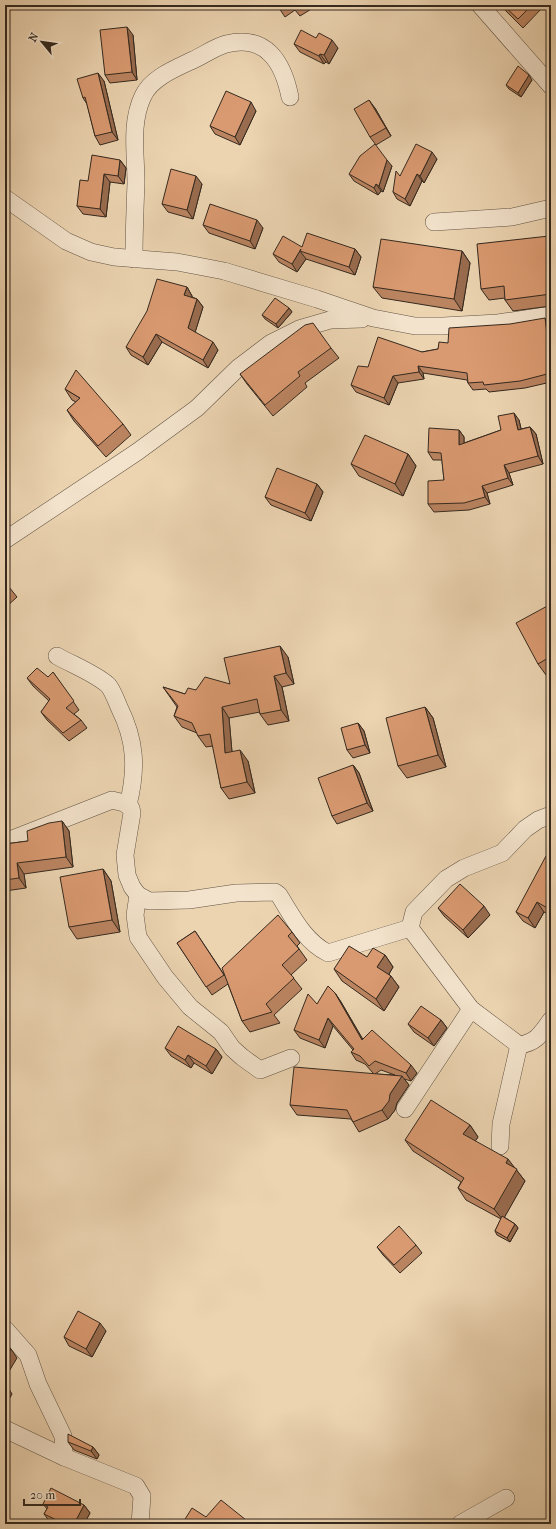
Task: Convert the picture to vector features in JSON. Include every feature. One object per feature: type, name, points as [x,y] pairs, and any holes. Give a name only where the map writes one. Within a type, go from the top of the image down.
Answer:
[{"type":"street","points":[[480,5],[551,86]]},
{"type":"street","points":[[134,259],[136,113],[150,85],[180,66],[224,44],[240,42],[252,43],[262,47],[272,54],[287,80],[290,97]]},
{"type":"street","points":[[5,198],[66,241],[98,254],[114,257],[178,262],[224,271],[317,299],[372,318],[415,326],[443,326],[498,323],[551,315]]},
{"type":"street","points":[[434,222],[512,217],[551,208]]},
{"type":"street","points":[[5,540],[137,452],[191,413],[238,368],[271,343],[299,329],[330,320],[372,318]]},
{"type":"street","points":[[57,656],[94,676],[108,686],[114,694],[129,726],[134,748],[134,782],[128,805],[132,813],[125,855],[127,875],[132,887],[138,895],[149,901],[171,902],[236,893],[275,892],[279,895],[297,923],[314,945],[328,952],[410,928]]},
{"type":"street","points":[[5,842],[112,800],[128,805]]},
{"type":"street","points":[[410,928],[414,912],[446,879],[464,868],[502,853],[525,829],[538,820],[551,815]]},
{"type":"street","points":[[138,895],[135,915],[138,937],[165,977],[190,1007],[221,1032],[232,1048],[242,1058],[260,1070],[291,1058]]},
{"type":"street","points":[[410,928],[471,1010],[519,1046],[530,1044],[537,1040],[551,1020]]},
{"type":"street","points":[[405,1109],[471,1010]]},
{"type":"street","points":[[500,1146],[503,1117],[519,1046]]},
{"type":"street","points":[[5,1329],[28,1356],[38,1384],[63,1436],[64,1457]]},
{"type":"street","points":[[5,1429],[64,1457],[136,1486],[142,1496],[140,1524]]},
{"type":"street","points":[[460,1524],[506,1498]]},
{"type":"building","points":[[277,5],[286,5],[280,10]]},
{"type":"building","points":[[292,5],[301,5],[295,9]]},
{"type":"building","points":[[503,5],[532,5],[518,19]]},
{"type":"building","points":[[127,27],[132,72],[105,75],[100,30]]},
{"type":"building","points":[[301,30],[316,38],[319,33],[332,40],[324,55],[320,54],[319,56],[294,44]]},
{"type":"building","points":[[518,66],[529,75],[518,93],[506,85]]},
{"type":"building","points":[[98,73],[112,132],[95,136],[85,97],[83,98],[77,79]]},
{"type":"building","points":[[226,91],[251,102],[235,137],[210,126]]},
{"type":"building","points":[[369,100],[386,128],[370,137],[354,109]]},
{"type":"building","points":[[375,144],[387,160],[379,186],[376,184],[374,188],[349,174],[360,156]]},
{"type":"building","points":[[416,144],[432,152],[420,176],[417,174],[405,199],[393,192],[396,171],[400,176]]},
{"type":"building","points":[[92,155],[120,160],[118,176],[104,174],[100,209],[77,206],[80,180],[88,181]]},
{"type":"building","points":[[171,169],[196,176],[187,210],[162,204]]},
{"type":"building","points":[[210,204],[257,220],[250,241],[203,225]]},
{"type":"building","points":[[307,233],[355,249],[349,267],[300,251],[301,249],[292,264],[273,254],[283,236],[302,247]]},
{"type":"building","points":[[549,236],[551,253],[551,294],[505,300],[504,286],[481,289],[477,244]]},
{"type":"building","points":[[381,239],[462,251],[454,299],[373,287]]},
{"type":"building","points":[[157,279],[187,287],[184,295],[197,299],[188,328],[213,342],[203,360],[156,334],[143,357],[126,347],[147,311]]},
{"type":"building","points":[[275,298],[289,308],[276,324],[262,315]]},
{"type":"building","points":[[545,318],[551,373],[520,381],[484,385],[483,382],[468,383],[467,373],[418,366],[419,372],[393,376],[384,398],[351,385],[358,366],[368,367],[378,337],[422,352],[438,349],[439,342],[448,343],[449,328],[510,324]]},
{"type":"building","points":[[313,323],[331,348],[298,372],[300,376],[265,405],[240,374],[305,325]]},
{"type":"building","points":[[76,370],[123,424],[98,446],[67,410],[80,398],[65,389]]},
{"type":"building","points":[[514,413],[518,430],[530,427],[538,456],[504,465],[508,478],[482,486],[485,497],[464,503],[428,504],[428,481],[444,480],[441,453],[428,452],[429,428],[459,430],[459,445],[501,430],[498,416]]},
{"type":"building","points":[[365,435],[408,454],[395,484],[351,464]]},
{"type":"building","points":[[277,468],[317,484],[305,513],[265,497]]},
{"type":"building","points":[[5,582],[9,587],[5,591]]},
{"type":"building","points":[[551,604],[551,665],[548,658],[538,664],[516,623]]},
{"type":"building","points":[[280,646],[286,673],[274,676],[281,710],[260,714],[257,699],[222,707],[225,753],[240,750],[247,782],[221,788],[210,734],[198,736],[192,723],[174,716],[178,706],[163,687],[185,694],[188,688],[196,690],[205,677],[230,684],[224,658]]},
{"type":"building","points":[[37,668],[48,677],[53,672],[74,701],[66,708],[81,720],[63,733],[41,712],[50,699],[27,678]]},
{"type":"building","points":[[425,707],[438,755],[398,766],[386,718]]},
{"type":"building","points":[[358,723],[365,745],[347,750],[341,728]]},
{"type":"building","points":[[353,765],[367,803],[332,816],[318,778]]},
{"type":"building","points":[[62,821],[66,857],[17,863],[19,878],[5,880],[5,844],[28,841],[27,831],[49,823]]},
{"type":"building","points":[[546,856],[551,858],[551,903],[549,909],[537,902],[528,918],[516,912]]},
{"type":"building","points":[[103,869],[112,920],[69,927],[60,877]]},
{"type":"building","points":[[460,884],[484,906],[463,930],[438,908]]},
{"type":"building","points":[[278,915],[292,932],[288,936],[299,949],[282,965],[294,978],[266,1004],[272,1012],[242,1021],[222,968]]},
{"type":"building","points":[[195,931],[224,975],[206,987],[177,943]]},
{"type":"building","points":[[349,946],[367,957],[373,948],[385,955],[377,967],[391,976],[376,999],[334,969]]},
{"type":"building","points":[[328,986],[335,993],[362,1040],[372,1030],[411,1065],[406,1073],[375,1061],[369,1066],[360,1056],[351,1052],[354,1049],[328,1018],[319,1040],[294,1030],[308,994],[317,1004]]},
{"type":"building","points":[[421,1006],[441,1020],[428,1038],[408,1024]]},
{"type":"building","points":[[178,1026],[216,1049],[206,1066],[188,1055],[185,1060],[165,1048]]},
{"type":"building","points":[[294,1067],[402,1076],[390,1094],[389,1101],[382,1110],[353,1122],[347,1110],[290,1105]]},
{"type":"building","points":[[431,1100],[470,1125],[463,1134],[508,1159],[506,1163],[517,1169],[494,1209],[458,1188],[464,1178],[405,1140]]},
{"type":"building","points":[[502,1216],[515,1224],[507,1238],[495,1231]]},
{"type":"building","points":[[399,1226],[416,1245],[394,1265],[377,1247]]},
{"type":"building","points":[[78,1311],[100,1323],[86,1349],[64,1337]]},
{"type":"building","points":[[5,1342],[11,1349],[5,1358]]},
{"type":"building","points":[[68,1434],[93,1447],[91,1451],[68,1442]]},
{"type":"building","points":[[51,1488],[84,1505],[74,1524],[65,1524],[44,1514],[48,1507],[43,1504]]},
{"type":"building","points":[[221,1500],[251,1524],[182,1524],[192,1508],[206,1517]]}]
